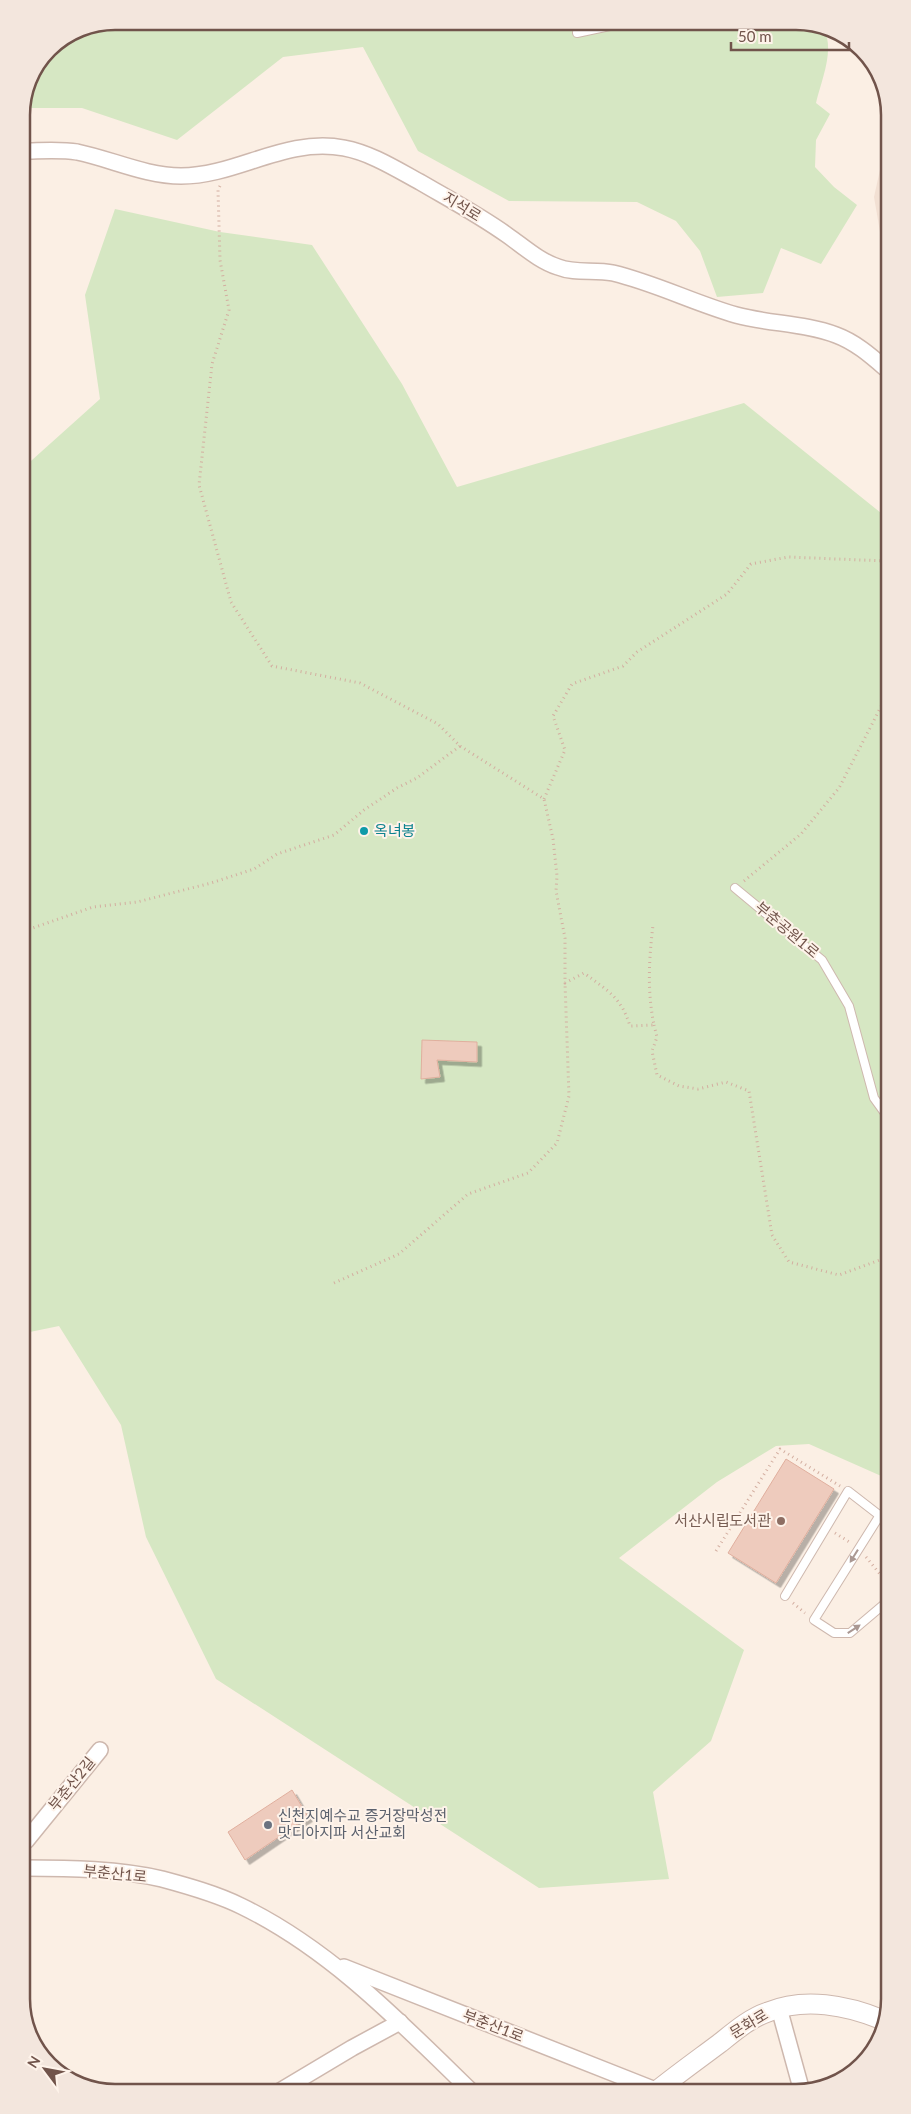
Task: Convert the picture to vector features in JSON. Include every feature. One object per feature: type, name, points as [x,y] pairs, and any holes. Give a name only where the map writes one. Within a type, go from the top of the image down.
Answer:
[{"type":"street","name":"지석로","points":[[30,151],[74,151],[155,173],[181,176],[211,172],[272,153],[312,145],[345,148],[365,154],[389,165],[459,204],[506,234],[538,258],[558,268],[616,274],[738,315],[818,329],[838,335],[854,344],[881,365]]},
{"type":"street","name":"부춘산2길","points":[[30,1836],[100,1750]]},
{"type":"street","name":"부춘산1로","points":[[30,1868],[136,1875],[186,1886],[240,1905],[289,1933],[334,1963],[400,2022],[464,2084]]},
{"type":"street","name":"부춘산1로","points":[[334,1963],[640,2084]]},
{"type":"street","name":"문화로","points":[[666,2084],[740,2028],[758,2016],[779,2008],[807,2004],[831,2006],[858,2010],[879,2018]]},
{"type":"street","points":[[779,2008],[800,2084]]},
{"type":"street","points":[[292,2084],[400,2022]]},
{"type":"lane","points":[[577,34],[594,30]]},
{"type":"lane","name":"부춘공원1로","points":[[735,888],[822,960],[849,1006],[874,1098],[881,1108]]},
{"type":"lane","points":[[785,1596],[848,1491],[880,1515],[814,1620],[834,1633],[850,1633],[881,1607]]},
{"type":"path","points":[[222,182],[218,190],[220,260],[229,310],[212,364],[199,485],[231,602],[272,666],[360,683],[438,724],[460,746],[544,800]]},
{"type":"path","points":[[334,1284],[398,1254],[468,1194],[528,1173],[557,1143],[569,1096],[565,938],[556,891],[557,876],[553,839],[544,800],[565,750],[553,716],[572,684],[624,666],[637,652],[727,594],[751,564],[788,557],[881,561]]},
{"type":"path","points":[[735,888],[801,834],[839,788],[881,707]]},
{"type":"path","points":[[30,929],[93,907],[137,902],[211,883],[254,869],[277,854],[334,835],[364,810],[397,788],[417,778],[460,746]]},
{"type":"path","points":[[653,925],[649,970],[649,1003],[658,1037],[652,1051],[657,1075],[678,1086],[698,1089],[726,1082],[750,1091],[772,1235],[789,1262],[839,1275],[881,1260]]},
{"type":"path","points":[[565,983],[584,973],[612,994],[625,1009],[630,1026],[654,1025]]},
{"type":"path","points":[[716,1552],[780,1449],[848,1491]]},
{"type":"path","points":[[826,1528],[858,1549],[881,1576]]},
{"type":"path","points":[[785,1596],[814,1620]]},
{"type":"shaded area","points":[[881,169],[881,237],[874,197]]},
{"type":"green space","points":[[115,30],[801,30],[826,35],[828,47],[826,66],[816,103],[830,114],[816,140],[815,167],[834,187],[857,205],[821,264],[781,248],[763,293],[717,297],[700,251],[676,221],[637,202],[509,201],[418,151],[363,47],[283,57],[177,140],[82,108],[30,108],[36,83],[44,68],[68,44],[83,36]]},
{"type":"green space","points":[[115,209],[220,232],[312,245],[402,384],[457,487],[744,403],[881,513],[881,1476],[809,1444],[776,1446],[717,1482],[619,1558],[744,1650],[711,1741],[653,1792],[669,1879],[539,1888],[216,1679],[146,1537],[121,1425],[59,1326],[30,1332],[30,462],[100,399],[85,295]]},
{"type":"building","points":[[422,1040],[477,1042],[477,1062],[437,1060],[440,1077],[421,1079]]},
{"type":"building","name":"서산시립도서관","points":[[786,1459],[834,1489],[776,1583],[728,1553]]},
{"type":"building","name":"신천지예수교 증거장막성전 맛디아지파 서산교회","points":[[292,1790],[308,1817],[245,1860],[228,1832]]},
{"type":"place","name":"옥녀봉","points":[[364,831]]},
{"type":"place","name":"서산시립도서관","points":[[781,1521]]},
{"type":"place","name":"신천지예수교 증거장막성전 맛디아지파 서산교회","points":[[268,1825]]}]
